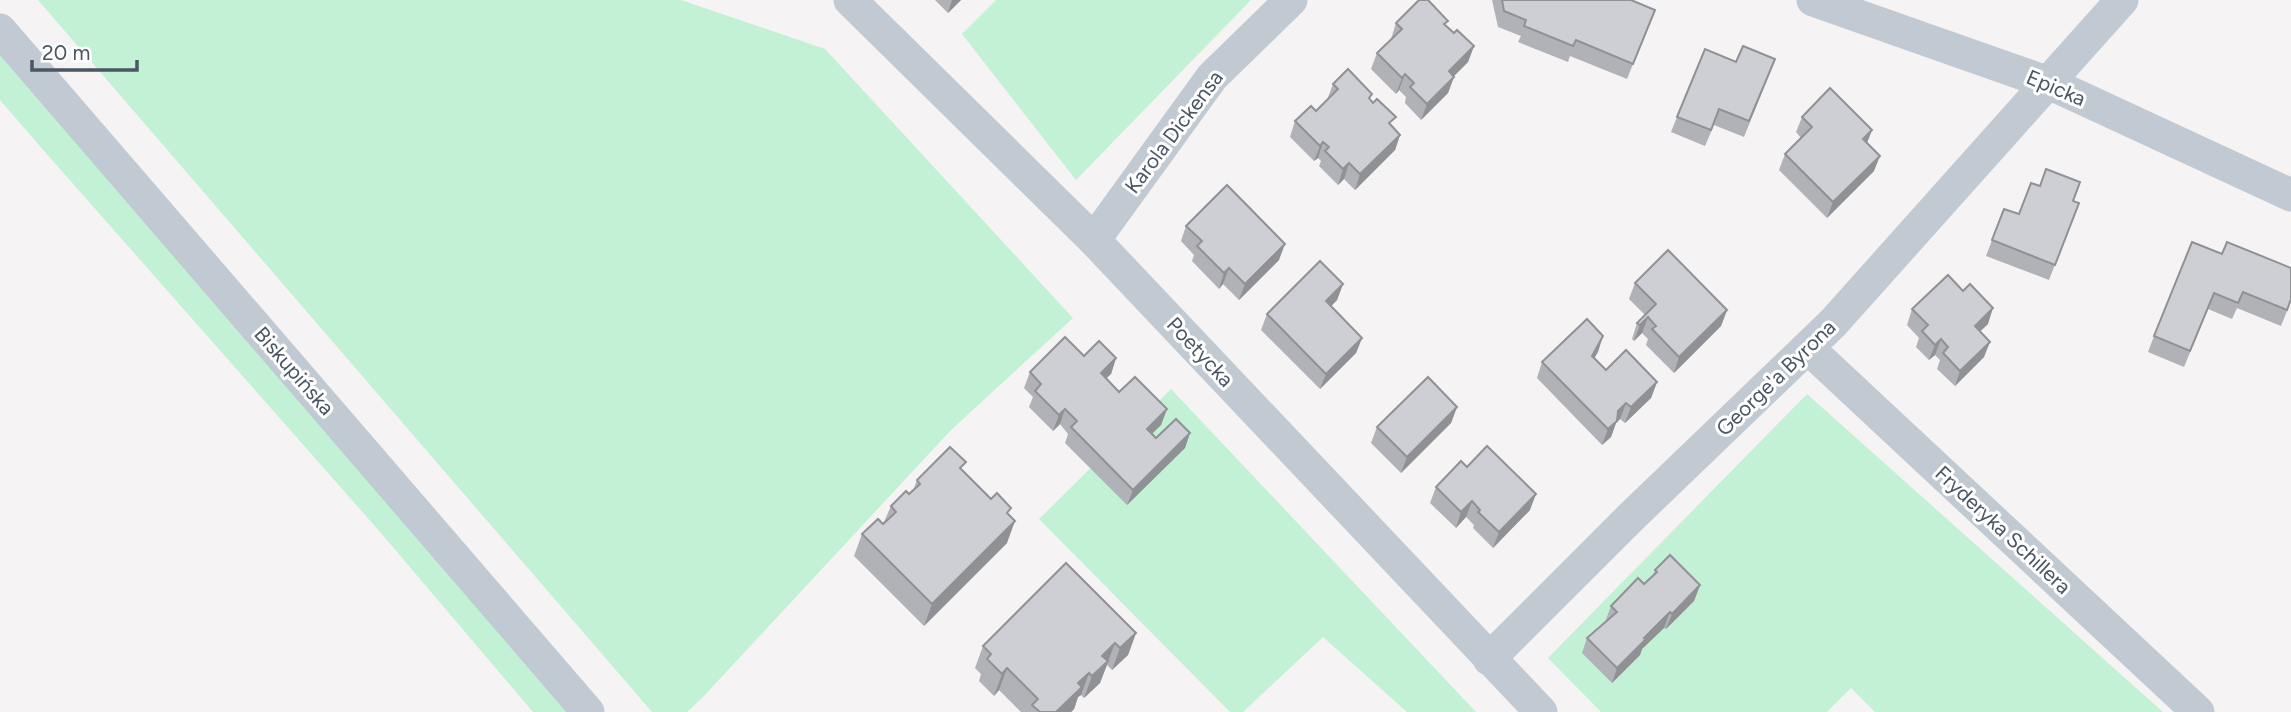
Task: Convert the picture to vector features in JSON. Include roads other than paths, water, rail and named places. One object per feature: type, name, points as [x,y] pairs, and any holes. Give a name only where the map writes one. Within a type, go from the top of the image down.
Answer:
[{"type":"street","name":"Poetycka","points":[[850,0],[1094,240],[1541,712]]},
{"type":"street","name":"Karola Dickensa","points":[[1094,240],[1212,77],[1291,0]]},
{"type":"street","name":"Epicka","points":[[1813,0],[2049,83],[2291,195]]},
{"type":"street","name":"George'a Byrona","points":[[1489,659],[1629,519],[1833,323],[2122,0]]},
{"type":"street","name":"Biskupińska","points":[[0,30],[588,712]]},
{"type":"street","name":"Fryderyka Schillera","points":[[1808,348],[2197,712]]}]
